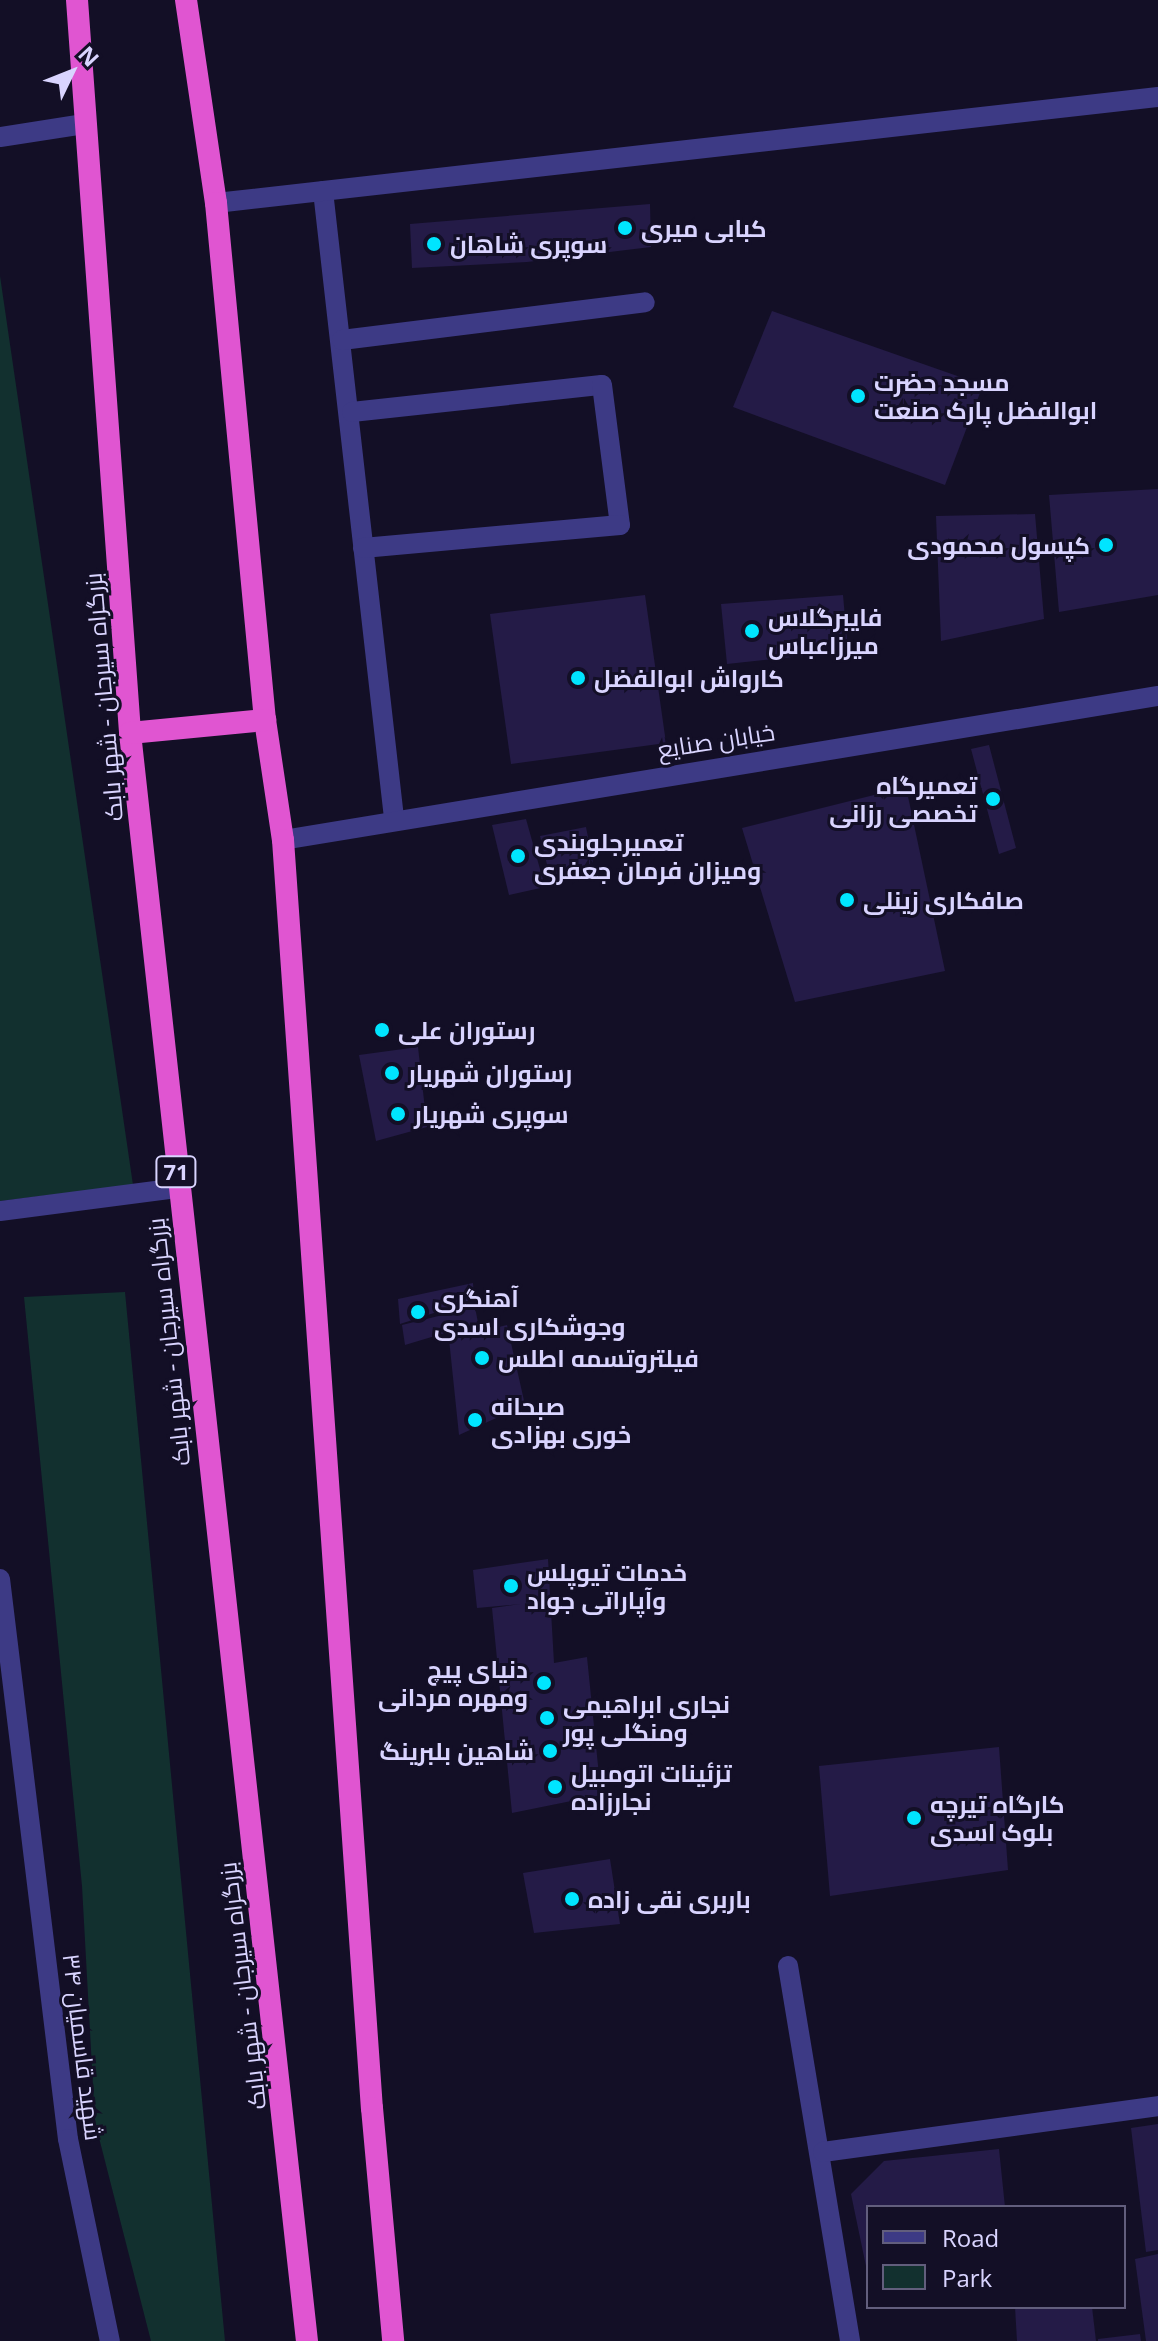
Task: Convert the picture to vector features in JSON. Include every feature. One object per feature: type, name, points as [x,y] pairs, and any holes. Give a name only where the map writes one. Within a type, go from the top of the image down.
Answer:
[{"type":"highway","name":"بزرگراه سیرجان - شهر بابک","points":[[77,0],[130,733],[177,1188],[307,2341]]},
{"type":"highway","points":[[186,0],[216,203],[265,720],[283,840],[368,2060],[393,2341]]},
{"type":"highway","points":[[130,733],[265,720]]},
{"type":"street","points":[[216,203],[1158,97]]},
{"type":"street","points":[[0,137],[84,124]]},
{"type":"street","points":[[323,191],[352,412],[363,548],[394,818]]},
{"type":"street","points":[[342,340],[645,302]]},
{"type":"street","points":[[352,412],[602,385],[620,525],[363,548]]},
{"type":"street","name":"خیابان صنایع","points":[[283,840],[394,818],[1158,696]]},
{"type":"street","points":[[0,1211],[177,1188]]},
{"type":"street","name":"شهید قاسمیان ۳۴","points":[[0,1579],[9,1728],[22,1756],[68,2139],[110,2341]]},
{"type":"street","points":[[788,1966],[823,2152],[850,2341]]},
{"type":"street","points":[[823,2152],[1158,2106]]},
{"type":"green space","points":[[0,276],[133,1185],[0,1201]]},
{"type":"green space","points":[[125,1292],[225,2341],[151,2341],[95,2122],[82,1886],[24,1297]]},
{"type":"building","points":[[650,204],[651,247],[527,262],[412,268],[410,224]]},
{"type":"building","name":"مسجد حضرت ابوالفضل پارک صنعت","points":[[772,311],[983,385],[945,485],[733,407]]},
{"type":"building","name":"کپسول محمودی","points":[[1158,489],[1158,595],[1059,612],[1049,495]]},
{"type":"building","points":[[1035,514],[1044,619],[941,641],[936,516]]},
{"type":"building","name":"کارواش ابوالفضل","points":[[645,595],[666,743],[511,764],[490,614]]},
{"type":"building","points":[[843,595],[848,651],[727,664],[721,604]]},
{"type":"building","name":"تعمیرگاه تخصصی رزانی","points":[[989,745],[1016,848],[999,854],[971,749]]},
{"type":"building","name":"صافکاری زینلی","points":[[906,787],[945,971],[795,1002],[742,828]]},
{"type":"building","name":"تعمیرجلوبندی ومیزان فرمان جعفری","points":[[526,819],[545,887],[509,895],[492,825]]},
{"type":"building","points":[[586,827],[594,868],[551,881],[540,836]]},
{"type":"building","points":[[418,1047],[427,1127],[376,1141],[359,1055]]},
{"type":"building","name":"آهنگری وجوشکاری اسدی","points":[[473,1283],[474,1300],[400,1324],[398,1299]]},
{"type":"building","points":[[475,1307],[478,1323],[405,1345],[402,1325]]},
{"type":"building","points":[[507,1325],[525,1405],[459,1435],[449,1339]]},
{"type":"building","points":[[548,1559],[554,1663],[587,1657],[601,1795],[512,1813],[492,1608],[521,1604],[477,1608],[473,1570]]},
{"type":"building","name":"کارگاه تیرچه بلوک اسدی","points":[[999,1747],[1008,1870],[830,1896],[819,1766]]},
{"type":"building","name":"باربری نقی زاده","points":[[610,1859],[620,1924],[534,1933],[523,1873]]},
{"type":"building","points":[[1158,2124],[1158,2250],[1146,2252],[1131,2128]]},
{"type":"building","points":[[999,2149],[1005,2205],[866,2205],[866,2266],[851,2194],[884,2161]]},
{"type":"building","points":[[1158,2254],[1158,2341],[1146,2341],[1135,2259]]},
{"type":"building","points":[[1015,2309],[1092,2309],[1096,2341],[1017,2341]]},
{"type":"building","points":[[1140,2334],[1141,2341],[1098,2341],[1098,2339]]},
{"type":"place","name":"کبابی میری","points":[[625,228]]},
{"type":"place","name":"سوپری شاهان","points":[[434,244]]},
{"type":"place","name":"مسجد حضرت ابوالفضل پارک صنعت","points":[[858,396]]},
{"type":"place","name":"کپسول محمودی","points":[[1106,545]]},
{"type":"place","name":"فایبرگلاس میرزاعباس","points":[[752,631]]},
{"type":"place","name":"کارواش ابوالفضل","points":[[578,678]]},
{"type":"place","name":"تعمیرگاه تخصصی رزانی","points":[[993,799]]},
{"type":"place","name":"تعمیرجلوبندی ومیزان فرمان جعفری","points":[[518,856]]},
{"type":"place","name":"صافکاری زینلی","points":[[847,900]]},
{"type":"place","name":"رستوران علی","points":[[382,1030]]},
{"type":"place","name":"رستوران شهریار","points":[[392,1073]]},
{"type":"place","name":"سوپری شهریار","points":[[398,1114]]},
{"type":"place","name":"آهنگری وجوشکاری اسدی","points":[[418,1312]]},
{"type":"place","name":"فیلتروتسمه اطلس","points":[[482,1358]]},
{"type":"place","name":"صبحانه خوری بهزادی","points":[[475,1420]]},
{"type":"place","name":"خدمات تیوپلس وآپاراتی جواد","points":[[511,1586]]},
{"type":"place","name":"دنیای پیچ ومهره مردانی","points":[[544,1683]]},
{"type":"place","name":"نجاری ابراهیمی ومنگلی پور","points":[[547,1718]]},
{"type":"place","name":"شاهین بلبرینگ","points":[[550,1751]]},
{"type":"place","name":"تزئینات اتومبیل نجارزاده","points":[[555,1787]]},
{"type":"place","name":"کارگاه تیرچه بلوک اسدی","points":[[914,1818]]},
{"type":"place","name":"باربری نقی زاده","points":[[572,1899]]}]
